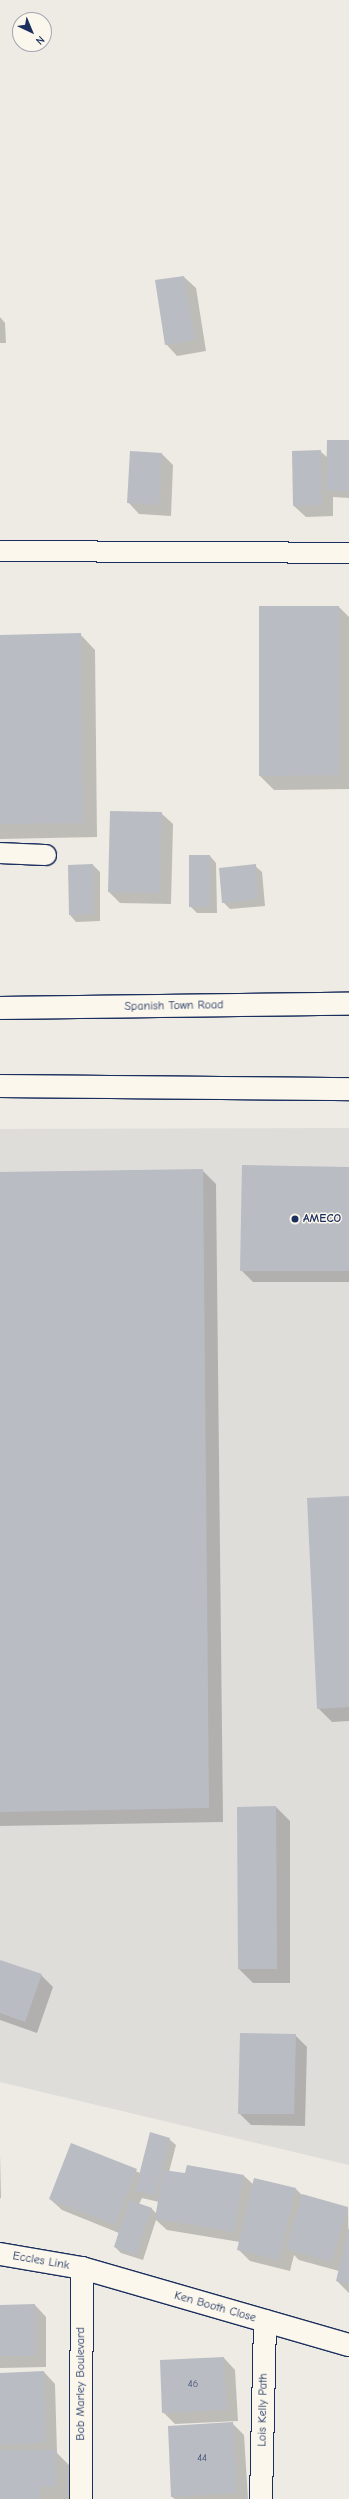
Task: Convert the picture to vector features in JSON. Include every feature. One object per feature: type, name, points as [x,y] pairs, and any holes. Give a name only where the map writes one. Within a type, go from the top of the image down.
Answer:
[{"type":"main road","name":"Spanish Town Road","points":[[0,1008],[349,1004]]},
{"type":"main road","points":[[0,1086],[349,1089]]},
{"type":"main road","name":"Eccles Link","points":[[0,2254],[82,2268]]},
{"type":"main road","name":"Ken Booth Close","points":[[82,2268],[349,2345]]},
{"type":"main road","name":"Bob Marley Boulevard","points":[[81,2499],[82,2268]]},
{"type":"main road","name":"Lois Kelly Path","points":[[262,2499],[265,2321]]},
{"type":"lane","points":[[0,551],[349,553]]},
{"type":"lane","points":[[0,853],[46,855]]},
{"type":"shaded area","points":[[349,1128],[349,2165],[0,2082],[0,1129]]},
{"type":"building","points":[[184,276],[195,340],[165,345],[155,280]]},
{"type":"building","points":[[327,440],[349,440],[349,491],[326,491]]},
{"type":"building","points":[[321,450],[322,505],[293,506],[292,451]]},
{"type":"building","points":[[130,451],[162,453],[159,505],[127,503]]},
{"type":"building","points":[[259,606],[339,606],[339,775],[259,776]]},
{"type":"building","points":[[81,633],[83,823],[0,824],[0,635]]},
{"type":"building","points":[[110,811],[162,812],[160,893],[108,892]]},
{"type":"building","points":[[189,855],[210,855],[210,907],[189,907]]},
{"type":"building","points":[[93,864],[94,914],[69,915],[68,865]]},
{"type":"building","points":[[256,864],[258,899],[222,903],[219,868]]},
{"type":"building","name":"AMECO","points":[[242,1165],[349,1167],[349,1271],[240,1271]]},
{"type":"building","points":[[203,1169],[209,1808],[0,1812],[0,1172]]},
{"type":"building","points":[[349,1496],[349,1707],[317,1709],[307,1498]]},
{"type":"building","points":[[276,1806],[277,1969],[238,1969],[237,1807]]},
{"type":"building","points":[[0,1960],[42,1974],[25,2022],[0,2013]]},
{"type":"building","points":[[240,2033],[296,2034],[294,2114],[238,2114]]},
{"type":"building","points":[[150,2132],[170,2138],[155,2196],[135,2191]]},
{"type":"building","points":[[71,2143],[137,2169],[115,2225],[49,2199]]},
{"type":"building","points":[[187,2165],[244,2175],[234,2232],[155,2219],[163,2170],[185,2173]]},
{"type":"building","points":[[254,2178],[296,2188],[279,2260],[237,2250]]},
{"type":"building","points":[[302,2194],[348,2207],[332,2262],[286,2249]]},
{"type":"building","points":[[129,2200],[152,2208],[136,2255],[114,2247]]},
{"type":"building","points":[[349,2229],[349,2284],[336,2281]]},
{"type":"building","points":[[35,2304],[35,2356],[0,2356],[0,2305]]},
{"type":"building","points":[[224,2357],[227,2410],[162,2413],[160,2360]]},
{"type":"building","points":[[44,2371],[46,2443],[0,2445],[0,2373]]},
{"type":"building","points":[[233,2422],[237,2493],[171,2497],[168,2426]]},
{"type":"building","points":[[0,2450],[55,2450],[56,2487],[40,2487],[40,2499],[0,2499]]},
{"type":"place","name":"AMECO","points":[[295,1219]]}]
